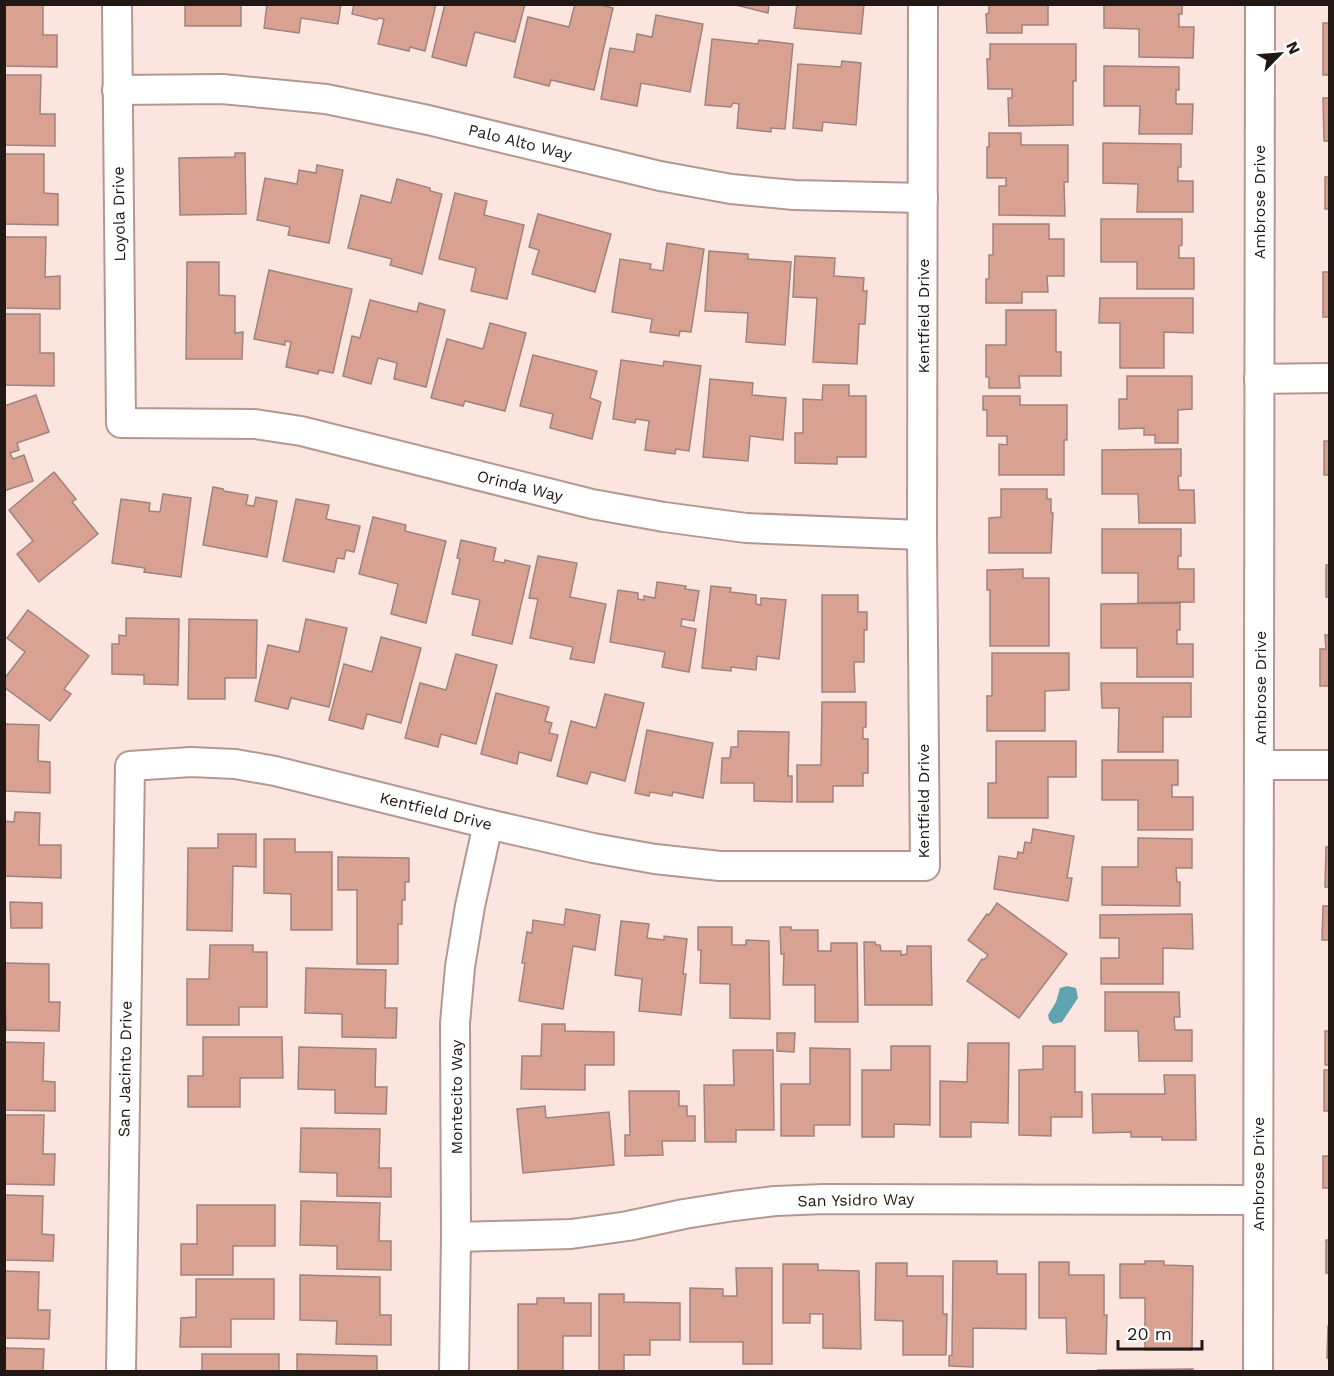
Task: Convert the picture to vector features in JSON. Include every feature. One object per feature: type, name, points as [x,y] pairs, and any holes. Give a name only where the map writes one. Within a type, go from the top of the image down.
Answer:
[{"type":"street","name":"Loyola Drive","points":[[117,4],[121,423]]},
{"type":"street","name":"Kentfield Drive","points":[[130,765],[191,762],[235,764],[275,771],[488,824],[603,850],[655,859],[720,866],[925,866],[922,534],[923,4]]},
{"type":"street","name":"Ambrose Drive","points":[[1258,1371],[1260,4]]},
{"type":"street","name":"Palo Alto Way","points":[[117,90],[222,89],[326,99],[428,120],[660,176],[731,189],[794,195],[923,198]]},
{"type":"street","points":[[1259,380],[1329,378]]},
{"type":"street","name":"Orinda Way","points":[[121,423],[255,424],[301,431],[592,504],[687,520],[746,528],[922,534]]},
{"type":"street","name":"San Jacinto Drive","points":[[121,1371],[130,765]]},
{"type":"street","points":[[1260,765],[1329,765]]},
{"type":"street","name":"Montecito Way","points":[[454,1371],[455,1023],[460,967],[470,906],[488,824]]},
{"type":"street","name":"San Ysidro Way","points":[[456,1237],[570,1234],[628,1226],[694,1212],[775,1201],[825,1199],[1258,1200]]},
{"type":"water","points":[[1067,986],[1076,988],[1078,998],[1062,1022],[1053,1024],[1048,1015],[1056,1002],[1060,988]]},
{"type":"building","points":[[4,4],[43,4],[43,35],[57,35],[57,67],[4,66]]},
{"type":"building","points":[[185,4],[241,4],[241,26],[185,26]]},
{"type":"building","points":[[267,4],[341,4],[338,24],[301,18],[299,33],[264,28]]},
{"type":"building","points":[[354,4],[436,4],[425,51],[410,47],[409,51],[378,44],[384,19],[378,18],[377,20],[352,14]]},
{"type":"building","points":[[445,4],[525,4],[515,42],[475,32],[466,66],[432,57]]},
{"type":"building","points":[[575,4],[598,4],[613,8],[594,90],[551,80],[549,86],[514,77],[528,17],[569,27]]},
{"type":"building","points":[[732,4],[769,4],[768,13]]},
{"type":"building","points":[[797,4],[864,4],[861,34],[794,28]]},
{"type":"building","points":[[989,4],[1048,4],[1048,25],[1022,25],[1022,33],[987,33],[986,14],[989,13]]},
{"type":"building","points":[[1104,4],[1182,4],[1179,27],[1194,27],[1193,58],[1139,57],[1139,29],[1104,28]]},
{"type":"building","points":[[656,15],[703,24],[690,92],[641,83],[637,106],[601,99],[610,48],[634,52],[637,34],[652,37]]},
{"type":"building","points":[[1323,23],[1330,23],[1330,75],[1323,75]]},
{"type":"building","points":[[712,39],[758,44],[759,40],[793,44],[785,129],[771,128],[771,132],[737,128],[739,104],[733,103],[731,107],[705,105]]},
{"type":"building","points":[[990,44],[1076,44],[1073,125],[1009,126],[1008,98],[1012,98],[1012,89],[988,89],[987,59],[990,59]]},
{"type":"building","points":[[842,61],[861,63],[856,125],[823,122],[822,131],[793,128],[798,64],[841,67]]},
{"type":"building","points":[[1104,66],[1179,67],[1179,90],[1176,90],[1176,104],[1193,104],[1192,134],[1139,134],[1140,106],[1104,106]]},
{"type":"building","points":[[4,75],[41,75],[40,114],[55,114],[55,146],[4,145]]},
{"type":"building","points":[[1323,98],[1330,98],[1330,141],[1324,141]]},
{"type":"building","points":[[989,133],[1021,133],[1021,145],[1068,145],[1068,182],[1064,182],[1065,216],[999,215],[999,186],[1006,186],[1006,178],[987,178]]},
{"type":"building","points":[[1103,143],[1181,144],[1181,167],[1178,167],[1178,181],[1193,181],[1193,212],[1137,212],[1138,184],[1103,183]]},
{"type":"building","points":[[235,153],[245,153],[246,214],[180,215],[179,158],[235,157]]},
{"type":"building","points":[[4,154],[44,154],[44,193],[58,194],[58,225],[4,224]]},
{"type":"building","points":[[317,165],[343,170],[329,243],[288,235],[290,227],[257,220],[265,178],[297,184],[299,170],[316,173]]},
{"type":"building","points":[[1325,177],[1330,177],[1330,209],[1325,209]]},
{"type":"building","points":[[397,179],[430,188],[430,191],[442,194],[422,274],[390,265],[392,259],[348,248],[361,195],[391,203]]},
{"type":"building","points":[[455,193],[487,201],[484,215],[524,225],[507,299],[471,291],[476,268],[439,259]]},
{"type":"building","points":[[538,214],[611,234],[595,292],[532,274],[539,250],[529,247]]},
{"type":"building","points":[[1101,219],[1182,219],[1182,245],[1179,246],[1179,258],[1194,258],[1194,289],[1137,289],[1137,262],[1101,262]]},
{"type":"building","points":[[993,224],[1049,224],[1049,239],[1064,239],[1064,276],[1047,276],[1048,292],[1022,292],[1022,303],[986,303],[989,255],[993,255]]},
{"type":"building","points":[[4,237],[46,237],[45,277],[60,276],[60,309],[4,308]]},
{"type":"building","points":[[667,243],[704,249],[691,332],[680,331],[679,336],[650,332],[652,319],[612,312],[620,259],[651,264],[650,269],[663,271]]},
{"type":"building","points":[[709,251],[748,254],[748,259],[791,262],[785,345],[746,342],[748,313],[705,311]]},
{"type":"building","points":[[795,256],[835,258],[834,276],[864,278],[863,291],[867,291],[865,324],[859,324],[857,364],[813,362],[817,298],[793,297]]},
{"type":"building","points":[[187,262],[219,262],[219,295],[235,296],[235,333],[243,332],[242,359],[186,359]]},
{"type":"building","points":[[269,270],[352,289],[333,373],[319,370],[318,374],[286,367],[291,342],[285,341],[285,345],[254,339]]},
{"type":"building","points":[[1323,272],[1330,272],[1330,317],[1323,317]]},
{"type":"building","points":[[1100,298],[1193,298],[1193,333],[1164,332],[1164,368],[1120,368],[1120,323],[1099,323]]},
{"type":"building","points":[[370,300],[417,312],[419,303],[445,310],[426,387],[394,379],[397,363],[378,358],[371,384],[343,376],[352,336],[360,338]]},
{"type":"building","points":[[1006,310],[1056,310],[1056,352],[1061,352],[1061,376],[1019,376],[1020,388],[989,388],[989,377],[986,377],[986,345],[1006,345]]},
{"type":"building","points":[[4,314],[40,314],[40,353],[54,353],[54,386],[4,385]]},
{"type":"building","points":[[490,323],[526,333],[505,411],[465,401],[463,406],[431,398],[447,339],[483,349]]},
{"type":"building","points":[[533,355],[597,371],[590,398],[601,402],[592,439],[550,428],[553,414],[520,406]]},
{"type":"building","points":[[621,360],[663,366],[664,361],[701,366],[689,451],[676,449],[675,454],[645,450],[649,421],[636,419],[635,423],[613,419]]},
{"type":"building","points":[[1127,376],[1192,376],[1192,409],[1178,410],[1178,443],[1155,443],[1155,435],[1144,435],[1144,428],[1119,429],[1119,399],[1127,399]]},
{"type":"building","points":[[710,379],[753,383],[752,395],[786,398],[783,440],[750,436],[748,461],[703,457]]},
{"type":"building","points":[[823,385],[849,385],[849,396],[866,396],[866,457],[837,457],[837,464],[795,463],[795,433],[803,433],[803,399],[822,400]]},
{"type":"building","points":[[36,395],[49,432],[17,443],[19,450],[10,453],[13,459],[24,455],[33,481],[4,491],[4,406]]},
{"type":"building","points":[[983,396],[1020,396],[1020,405],[1067,405],[1064,475],[999,475],[999,444],[1007,445],[1007,436],[987,436],[987,410],[983,410]]},
{"type":"building","points":[[1324,441],[1330,441],[1330,475],[1324,475]]},
{"type":"building","points":[[1181,449],[1179,490],[1194,490],[1195,523],[1139,523],[1138,494],[1102,494],[1102,450]]},
{"type":"building","points":[[54,472],[76,499],[72,502],[98,534],[39,582],[17,554],[33,541],[9,510]]},
{"type":"building","points":[[213,487],[248,495],[246,505],[254,506],[256,497],[277,501],[267,557],[203,545]]},
{"type":"building","points":[[1001,489],[1047,489],[1047,499],[1051,499],[1051,513],[1053,513],[1051,553],[989,553],[989,518],[1001,517]]},
{"type":"building","points":[[163,494],[191,498],[181,577],[144,572],[145,568],[112,563],[121,499],[150,503],[149,511],[160,512]]},
{"type":"building","points":[[296,499],[329,505],[326,519],[360,526],[354,552],[346,550],[344,559],[337,558],[334,572],[283,561]]},
{"type":"building","points":[[373,517],[406,525],[405,531],[446,541],[426,623],[391,614],[398,584],[359,574]]},
{"type":"building","points":[[1102,529],[1181,529],[1181,556],[1178,556],[1178,569],[1194,569],[1194,602],[1138,603],[1138,573],[1102,573]]},
{"type":"building","points":[[461,540],[496,548],[493,561],[504,563],[505,560],[530,566],[512,644],[472,635],[480,600],[452,594],[460,559],[457,558]]},
{"type":"building","points":[[538,556],[577,563],[570,597],[606,604],[594,663],[570,659],[573,647],[530,638],[538,599],[529,598]]},
{"type":"building","points":[[1326,565],[1330,565],[1330,597],[1326,597]]},
{"type":"building","points":[[1023,569],[1023,578],[1049,578],[1049,646],[990,646],[990,590],[987,590],[987,570]]},
{"type":"building","points":[[657,582],[686,586],[685,589],[699,591],[694,621],[682,619],[681,626],[696,629],[689,672],[662,667],[665,652],[610,642],[618,590],[638,593],[638,599],[644,600],[644,596],[655,598]]},
{"type":"building","points":[[711,586],[731,588],[730,592],[756,595],[756,604],[761,605],[761,598],[786,600],[779,659],[757,656],[756,670],[731,667],[731,671],[702,668]]},
{"type":"building","points":[[822,595],[858,595],[858,612],[867,612],[867,630],[864,630],[864,662],[854,662],[855,692],[822,692]]},
{"type":"building","points":[[1180,603],[1180,630],[1177,630],[1177,644],[1193,644],[1193,677],[1137,677],[1137,648],[1101,648],[1101,604]]},
{"type":"building","points":[[28,610],[89,656],[64,689],[71,694],[50,721],[4,687],[4,679],[25,652],[7,638]]},
{"type":"building","points":[[126,618],[179,619],[178,685],[144,684],[144,675],[112,674],[112,644],[119,644],[119,635],[126,636]]},
{"type":"building","points":[[189,619],[257,620],[256,678],[225,678],[225,699],[188,699]]},
{"type":"building","points":[[306,619],[347,628],[329,707],[291,698],[288,709],[255,701],[268,645],[299,652]]},
{"type":"building","points":[[1325,635],[1330,635],[1330,686],[1320,686],[1320,649],[1326,649]]},
{"type":"building","points":[[381,637],[421,648],[401,723],[367,714],[363,729],[329,720],[344,664],[372,672]]},
{"type":"building","points":[[992,653],[1069,653],[1069,690],[1045,691],[1045,731],[987,731],[987,696],[992,696]]},
{"type":"building","points":[[456,654],[497,665],[476,744],[441,734],[438,747],[405,738],[420,683],[446,690]]},
{"type":"building","points":[[1101,683],[1191,683],[1191,717],[1163,717],[1163,752],[1118,752],[1119,708],[1102,708]]},
{"type":"building","points":[[496,693],[549,707],[545,721],[552,723],[549,733],[558,735],[551,761],[519,752],[517,764],[481,754]]},
{"type":"building","points":[[605,694],[644,703],[625,781],[591,772],[587,784],[557,776],[571,721],[596,728]]},
{"type":"building","points":[[822,702],[866,702],[866,727],[863,728],[863,739],[868,739],[868,773],[863,773],[863,786],[833,786],[833,802],[797,802],[797,765],[821,765]]},
{"type":"building","points":[[4,724],[39,725],[38,761],[50,762],[50,793],[4,791]]},
{"type":"building","points":[[647,730],[713,743],[703,798],[673,792],[672,796],[650,792],[649,796],[635,793]]},
{"type":"building","points":[[738,731],[789,732],[788,776],[792,776],[792,802],[754,801],[754,783],[721,783],[722,758],[730,758],[731,747],[738,747]]},
{"type":"building","points":[[996,741],[1076,741],[1076,777],[1048,777],[1048,818],[988,818],[988,783],[996,783]]},
{"type":"building","points":[[1102,760],[1178,760],[1178,785],[1172,785],[1172,797],[1193,797],[1193,830],[1138,830],[1138,800],[1102,800]]},
{"type":"building","points":[[15,812],[40,813],[39,845],[61,845],[61,878],[4,876],[4,821],[14,822]]},
{"type":"building","points":[[1033,829],[1074,836],[1067,878],[1072,878],[1068,901],[994,889],[999,856],[1017,859],[1018,852],[1023,853],[1025,842],[1031,843]]},
{"type":"building","points":[[218,834],[256,834],[256,867],[233,866],[232,931],[187,930],[188,848],[218,848]]},
{"type":"building","points":[[1138,838],[1192,839],[1192,868],[1176,868],[1177,882],[1180,882],[1180,906],[1102,905],[1102,867],[1138,867]]},
{"type":"building","points":[[264,839],[295,839],[295,852],[332,852],[332,930],[291,930],[291,894],[264,893]]},
{"type":"building","points":[[1326,847],[1330,847],[1330,887],[1325,887]]},
{"type":"building","points":[[338,857],[409,858],[409,882],[405,882],[405,900],[402,900],[402,924],[398,924],[398,964],[357,964],[357,890],[338,890]]},
{"type":"building","points":[[10,902],[42,903],[42,928],[11,928]]},
{"type":"building","points":[[997,903],[1067,954],[1019,1018],[967,981],[982,959],[984,960],[988,955],[968,940]]},
{"type":"building","points":[[1323,906],[1330,906],[1330,940],[1322,940]]},
{"type":"building","points":[[566,909],[600,915],[595,950],[573,946],[563,1009],[519,1001],[527,932],[532,933],[533,920],[564,925]]},
{"type":"building","points":[[1192,914],[1193,949],[1163,948],[1163,984],[1101,984],[1101,958],[1119,958],[1119,938],[1100,938],[1100,915]]},
{"type":"building","points":[[621,921],[649,924],[647,938],[664,940],[664,936],[687,939],[681,1015],[639,1011],[642,979],[615,975]]},
{"type":"building","points":[[698,927],[732,927],[732,945],[746,945],[746,940],[769,941],[770,1019],[730,1018],[730,984],[700,983],[701,950],[698,950]]},
{"type":"building","points":[[780,927],[791,927],[791,930],[818,930],[818,951],[831,951],[831,943],[857,943],[858,1022],[815,1022],[815,985],[783,985],[784,954],[781,954]]},
{"type":"building","points":[[864,942],[875,942],[876,945],[880,945],[881,951],[901,951],[901,955],[907,954],[907,946],[931,946],[932,1005],[865,1005]]},
{"type":"building","points":[[210,945],[253,945],[253,952],[267,952],[267,1007],[239,1007],[239,1025],[187,1025],[187,979],[209,979]]},
{"type":"building","points":[[4,963],[49,964],[49,1002],[60,1002],[59,1031],[6,1030]]},
{"type":"building","points":[[306,968],[386,970],[385,1008],[397,1008],[396,1038],[342,1037],[342,1014],[305,1013]]},
{"type":"building","points":[[1105,992],[1179,992],[1180,1017],[1174,1017],[1175,1030],[1192,1030],[1192,1061],[1139,1061],[1138,1031],[1105,1031]]},
{"type":"building","points":[[542,1024],[565,1024],[565,1031],[614,1032],[614,1065],[585,1065],[585,1090],[521,1089],[522,1056],[541,1056]]},
{"type":"building","points":[[1325,1031],[1330,1031],[1330,1065],[1325,1065]]},
{"type":"building","points":[[777,1033],[795,1033],[794,1052],[777,1051]]},
{"type":"building","points":[[203,1037],[282,1037],[283,1078],[240,1078],[240,1107],[188,1107],[188,1076],[203,1076]]},
{"type":"building","points":[[4,1042],[44,1043],[43,1081],[55,1082],[55,1111],[4,1110]]},
{"type":"building","points":[[968,1043],[1009,1043],[1008,1123],[971,1122],[971,1137],[940,1137],[940,1081],[967,1082]]},
{"type":"building","points":[[891,1046],[930,1046],[930,1125],[894,1124],[894,1137],[862,1137],[862,1070],[891,1070]]},
{"type":"building","points":[[1043,1046],[1075,1046],[1075,1092],[1082,1092],[1082,1117],[1051,1117],[1051,1136],[1019,1135],[1019,1070],[1043,1069]]},
{"type":"building","points":[[299,1047],[376,1049],[375,1087],[387,1087],[386,1114],[335,1113],[335,1090],[298,1089]]},
{"type":"building","points":[[810,1048],[850,1049],[850,1125],[814,1125],[814,1136],[781,1136],[781,1084],[810,1084]]},
{"type":"building","points":[[733,1050],[773,1050],[774,1130],[736,1130],[736,1142],[705,1142],[704,1085],[734,1085]]},
{"type":"building","points":[[1324,1070],[1330,1070],[1330,1111],[1324,1111]]},
{"type":"building","points":[[1164,1075],[1195,1075],[1196,1140],[1131,1137],[1131,1132],[1093,1133],[1092,1094],[1165,1094]]},
{"type":"building","points":[[629,1091],[679,1091],[679,1106],[687,1106],[687,1116],[695,1116],[695,1141],[662,1141],[663,1155],[625,1156],[625,1135],[630,1135]]},
{"type":"building","points":[[545,1106],[546,1118],[609,1112],[614,1165],[523,1173],[517,1109]]},
{"type":"building","points":[[4,1115],[44,1115],[43,1154],[55,1154],[54,1185],[4,1184]]},
{"type":"building","points":[[301,1128],[380,1129],[379,1168],[391,1168],[391,1197],[337,1196],[337,1173],[300,1172]]},
{"type":"building","points":[[1323,1156],[1330,1156],[1330,1188],[1323,1188]]},
{"type":"building","points":[[4,1195],[43,1196],[42,1234],[54,1235],[53,1261],[4,1260]]},
{"type":"building","points":[[301,1201],[380,1203],[379,1241],[391,1241],[391,1270],[337,1269],[337,1246],[300,1245]]},
{"type":"building","points":[[197,1205],[275,1205],[275,1246],[233,1246],[233,1275],[181,1275],[181,1244],[197,1244]]},
{"type":"building","points":[[1326,1240],[1330,1240],[1330,1273],[1326,1273]]},
{"type":"building","points":[[953,1261],[997,1261],[997,1274],[1026,1274],[1026,1329],[973,1328],[973,1367],[949,1366],[949,1356],[952,1355]]},
{"type":"building","points":[[1145,1261],[1164,1261],[1164,1265],[1193,1266],[1192,1350],[1145,1350],[1145,1298],[1120,1298],[1120,1264],[1145,1264]]},
{"type":"building","points":[[1039,1262],[1069,1262],[1069,1275],[1104,1275],[1104,1315],[1107,1315],[1106,1354],[1067,1353],[1066,1318],[1039,1318]]},
{"type":"building","points":[[876,1263],[907,1263],[907,1276],[943,1276],[943,1314],[947,1314],[946,1355],[903,1355],[903,1321],[875,1320]]},
{"type":"building","points":[[783,1264],[818,1264],[818,1270],[859,1271],[861,1349],[823,1348],[823,1314],[810,1314],[810,1323],[783,1323]]},
{"type":"building","points":[[736,1268],[772,1268],[772,1364],[743,1364],[743,1342],[690,1342],[690,1288],[723,1289],[723,1296],[737,1296]]},
{"type":"building","points":[[4,1271],[39,1272],[38,1310],[50,1310],[49,1339],[4,1338]]},
{"type":"building","points":[[300,1275],[380,1277],[380,1315],[391,1315],[391,1345],[336,1344],[337,1321],[300,1320]]},
{"type":"building","points":[[196,1279],[274,1279],[274,1319],[231,1319],[231,1347],[180,1347],[181,1318],[196,1317]]},
{"type":"building","points":[[599,1294],[624,1294],[624,1302],[680,1303],[680,1340],[650,1340],[650,1355],[624,1355],[624,1372],[599,1372]]},
{"type":"building","points":[[537,1298],[564,1298],[564,1303],[591,1303],[591,1336],[563,1336],[563,1372],[518,1372],[518,1304],[537,1304]]},
{"type":"building","points":[[1328,1326],[1330,1326],[1330,1358],[1327,1358]]},
{"type":"building","points":[[4,1348],[44,1349],[43,1372],[4,1372]]},
{"type":"building","points":[[202,1354],[279,1354],[279,1372],[202,1372]]},
{"type":"building","points":[[297,1354],[377,1356],[377,1372],[297,1372]]},
{"type":"building","points":[[1193,1369],[1193,1372],[1098,1372],[1098,1370]]}]
